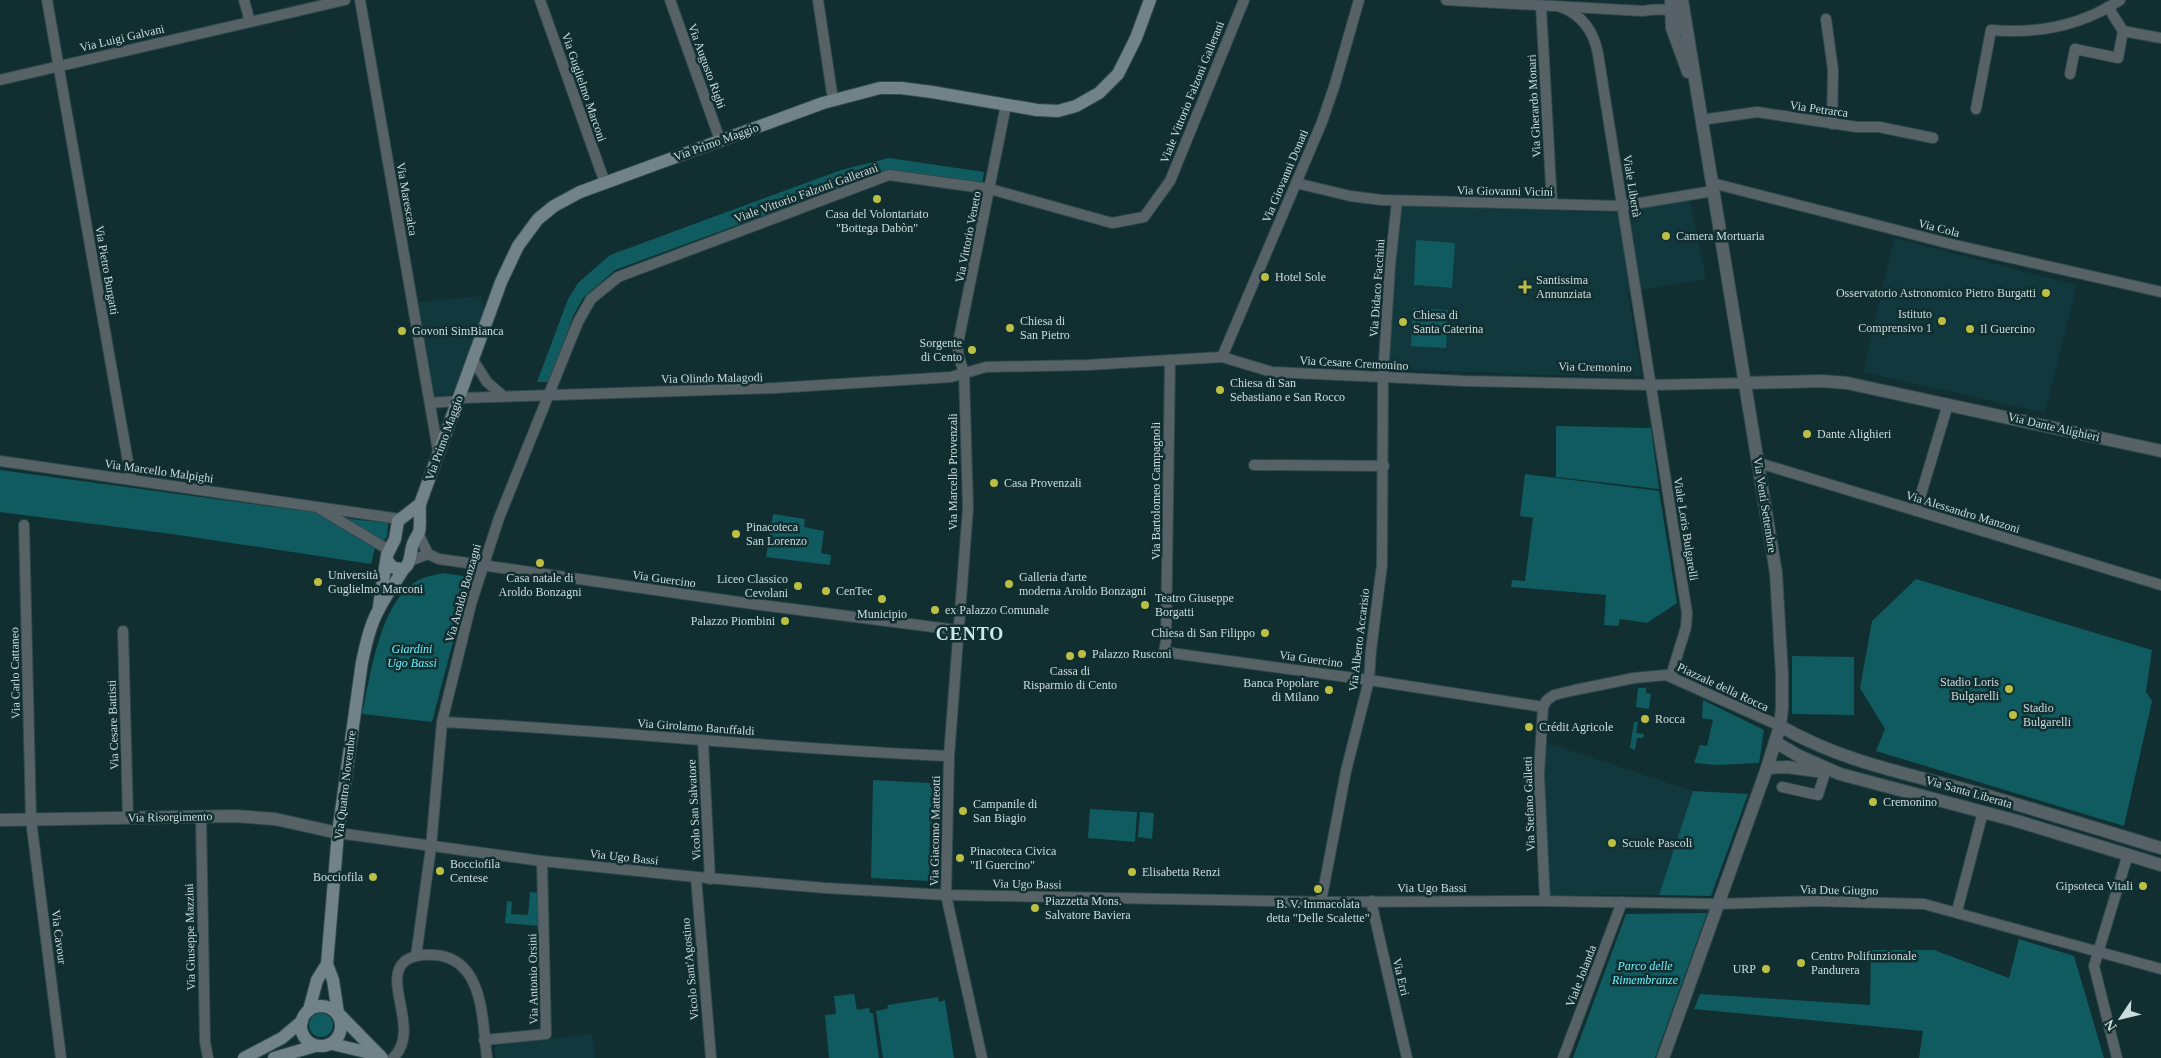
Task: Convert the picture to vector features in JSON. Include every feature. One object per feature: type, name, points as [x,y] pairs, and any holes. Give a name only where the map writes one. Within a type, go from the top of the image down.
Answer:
[{"type":"main road","name":"Via Primo Maggio","points":[[407,565],[418,527],[420,504],[507,269],[518,246],[531,227],[561,202],[605,183],[720,140],[833,100],[868,91],[890,88],[1037,110],[1058,111],[1076,106],[1099,93],[1113,81],[1126,59],[1150,0]]},
{"type":"main road","points":[[403,517],[420,504]]},
{"type":"main road","points":[[403,517],[413,516],[418,527]]},
{"type":"main road","name":"Via Quattro Novembre","points":[[379,608],[382,579],[388,555],[403,517]]},
{"type":"main road","points":[[388,555],[395,568],[407,565]]},
{"type":"main road","name":"Via Quattro Novembre","points":[[332,1044],[342,1030],[333,980],[327,964],[338,833],[361,669],[368,636],[379,608],[407,565]]},
{"type":"main road","name":"Via Quattro Novembre","points":[[244,1058],[282,1038],[302,1021],[309,1010],[317,980],[327,964]]},
{"type":"main road","points":[[309,1010],[327,1006],[338,1013],[381,1056]]},
{"type":"main road","points":[[302,1021],[302,1033],[315,1046]]},
{"type":"main road","points":[[274,1058],[315,1046],[320,1047],[332,1044],[381,1056]]},
{"type":"street","name":"Via Pietro Burgatti","points":[[47,0],[131,479]]},
{"type":"street","points":[[244,0],[250,22]]},
{"type":"street","name":"Via Luigi Galvani","points":[[0,80],[58,65],[345,0]]},
{"type":"street","name":"Via Marescalca","points":[[360,0],[438,452]]},
{"type":"street","name":"Via Guglielmo Marconi","points":[[540,0],[605,183]]},
{"type":"street","name":"Via Augusto Righi","points":[[670,0],[720,140]]},
{"type":"street","points":[[818,0],[833,100]]},
{"type":"street","name":"Viale Vittorio Falzoni Gallerani","points":[[549,394],[578,322],[591,298],[618,277],[889,175],[990,189],[1112,224],[1144,217],[1170,180],[1244,0]]},
{"type":"street","name":"Via Giovanni Donati","points":[[1222,357],[1330,100],[1359,0]]},
{"type":"street","name":"Viale Libertà","points":[[1446,0],[1643,11],[1671,6]]},
{"type":"street","points":[[1643,11],[1661,0]]},
{"type":"street","name":"Via Venti Settembre","points":[[1663,1058],[1767,768],[1780,726],[1782,675],[1776,573],[1682,0]]},
{"type":"street","points":[[1976,110],[1991,30],[2026,32],[2046,30],[2083,19],[2120,0]]},
{"type":"street","name":"Via Gherardo Monari","points":[[1541,6],[1552,204]]},
{"type":"street","points":[[1671,6],[1680,20],[1689,44]]},
{"type":"street","name":"Via Venti Settembre","points":[[1671,6],[1670,20],[1674,38],[1698,100]]},
{"type":"street","name":"Viale Libertà","points":[[1561,7],[1583,21],[1596,44],[1650,383]]},
{"type":"street","points":[[2108,7],[2124,31],[2161,38]]},
{"type":"street","points":[[1826,18],[1833,70],[1832,124]]},
{"type":"street","points":[[2070,74],[2075,48],[2118,58],[2124,31]]},
{"type":"street","name":"Via Vittorio Veneto","points":[[964,373],[958,354],[958,343],[1006,105]]},
{"type":"street","name":"Via Petrarca","points":[[1701,120],[1757,112],[1832,124],[1879,127],[1933,138]]},
{"type":"street","name":"Via Giovanni Vicini","points":[[1296,183],[1350,196],[1397,201],[1622,206],[1713,187]]},
{"type":"street","name":"Via Cola","points":[[1713,187],[2161,292]]},
{"type":"street","name":"Via Didaco Facchini","points":[[1383,377],[1390,266],[1397,201]]},
{"type":"street","name":"Via Cesare Cremonino","points":[[964,373],[986,367],[1086,365],[1222,357],[1263,371],[1383,377],[1466,381],[1745,383]]},
{"type":"street","points":[[472,360],[487,382],[502,396]]},
{"type":"street","name":"Via Bartolomeo Campagnoli","points":[[1164,652],[1166,641],[1168,556],[1170,360]]},
{"type":"street","name":"Via Olindo Malagodi","points":[[458,400],[549,394],[775,388],[891,382],[951,377],[964,373]]},
{"type":"street","name":"Via Marcello Provenzali","points":[[957,630],[968,508],[964,373]]},
{"type":"street","name":"Via Cremonino","points":[[1542,375],[1543,378],[1650,383]]},
{"type":"street","name":"Via Alberto Accarisio","points":[[1321,902],[1346,771],[1369,680],[1382,565],[1383,377]]},
{"type":"street","name":"Via Dante Alighieri","points":[[1745,383],[1835,382],[1861,385],[2161,451]]},
{"type":"street","name":"Viale Loris Bulgarelli","points":[[1650,383],[1687,620],[1671,676]]},
{"type":"street","name":"Via Aroldo Bonzagni","points":[[416,956],[431,847],[442,722],[482,564],[498,518],[549,394]]},
{"type":"street","points":[[430,402],[458,400]]},
{"type":"street","points":[[1916,510],[1948,404]]},
{"type":"street","name":"Via Marcello Malpighi","points":[[0,461],[403,517]]},
{"type":"street","name":"Via Alessandro Manzoni","points":[[1759,463],[2161,585]]},
{"type":"street","points":[[1254,464],[1384,466]]},
{"type":"street","name":"Via Marcello Malpighi","points":[[314,506],[388,555]]},
{"type":"street","name":"Via Carlo Cattaneo","points":[[24,525],[31,820]]},
{"type":"street","points":[[407,565],[428,554],[418,527]]},
{"type":"street","name":"Via Guercino","points":[[428,554],[439,559],[762,605],[957,630]]},
{"type":"street","name":"Via Giacomo Matteotti","points":[[957,630],[949,756],[946,895],[982,1058]]},
{"type":"street","name":"Via Cesare Battisti","points":[[123,632],[128,817]]},
{"type":"street","name":"Via Guercino","points":[[1164,652],[1369,680],[1543,707]]},
{"type":"street","name":"Piazzale della Rocca","points":[[1543,707],[1547,700],[1554,695],[1634,678],[1660,675],[1671,676],[1780,726]]},
{"type":"street","name":"Via Stefano Galletti","points":[[1543,707],[1539,774],[1545,901]]},
{"type":"street","name":"Via Girolamo Baruffaldi","points":[[442,722],[949,756]]},
{"type":"street","name":"Via Santa Liberata","points":[[1780,726],[1824,749],[1856,761],[1972,792],[2161,848]]},
{"type":"street","name":"Vicolo San Salvatore","points":[[703,741],[710,879]]},
{"type":"street","name":"Via Santa Liberata","points":[[1775,742],[1816,764],[1858,778],[1983,812],[2161,865]]},
{"type":"street","name":"Via Santa Liberata","points":[[1767,768],[1787,767],[1858,778]]},
{"type":"street","points":[[1782,787],[1818,795],[1825,773]]},
{"type":"street","points":[[1957,911],[1983,812]]},
{"type":"street","name":"Via Risorgimento","points":[[0,820],[201,816],[270,818],[338,833]]},
{"type":"street","name":"Via Giuseppe Mazzini","points":[[201,816],[205,1042],[208,1058]]},
{"type":"street","name":"Via Cavour","points":[[31,820],[61,1058]]},
{"type":"street","name":"Via Ugo Bassi","points":[[338,833],[542,861],[710,879],[946,895],[1321,902],[1545,901],[1719,904]]},
{"type":"street","points":[[2117,1058],[2094,972],[2128,854]]},
{"type":"street","name":"Via Antonio Orsini","points":[[484,1040],[546,1034],[542,861]]},
{"type":"street","name":"Vicolo Sant'Agostino","points":[[696,877],[711,1058]]},
{"type":"street","name":"Via Erri","points":[[1371,901],[1407,1058]]},
{"type":"street","name":"Via Due Giugno","points":[[1719,904],[1816,901],[1924,904],[1957,911],[2161,969]]},
{"type":"street","name":"Viale Jolanda","points":[[1563,1058],[1622,902]]},
{"type":"street","points":[[393,1058],[400,1051],[405,1032],[398,974],[406,960],[416,956],[444,956],[465,969],[480,997],[487,1058]]},
{"type":"shaded area","name":"Santissima Annunziata","points":[[1690,200],[1706,279],[1628,292],[1641,376],[1542,375],[1389,369],[1398,205],[1617,213]]},
{"type":"shaded area","name":"Il Guercino","points":[[1894,238],[2077,285],[2045,413],[1863,372]]},
{"type":"shaded area","points":[[481,296],[485,311],[452,395],[432,397],[416,302]]},
{"type":"shaded area","name":"Scuole Pascoli","points":[[1544,742],[1693,791],[1659,895],[1550,895]]},
{"type":"shaded area","points":[[592,1034],[595,1058],[496,1058],[494,1049],[498,1044]]},
{"type":"green space","points":[[889,158],[984,172],[982,185],[892,172],[846,185],[615,270],[583,298],[573,316],[550,382],[537,382],[568,299],[578,283],[610,255],[841,170]]},
{"type":"green space","points":[[1416,240],[1455,243],[1452,288],[1414,285]]},
{"type":"green space","points":[[1413,308],[1448,310],[1446,348],[1411,346]]},
{"type":"green space","points":[[1556,426],[1651,428],[1659,489],[1556,477]]},
{"type":"green space","points":[[0,470],[320,513],[375,548],[371,564],[172,534],[0,512]]},
{"type":"green space","points":[[1525,474],[1659,491],[1677,603],[1647,623],[1620,619],[1618,626],[1604,625],[1606,595],[1511,587],[1512,580],[1525,581],[1533,518],[1520,516]]},
{"type":"green space","points":[[773,514],[805,519],[804,527],[824,531],[821,553],[831,555],[830,565],[766,557]]},
{"type":"green space","points":[[341,518],[388,523],[387,537],[383,541]]},
{"type":"green space","name":"Giardini Ugo Bassi","points":[[443,573],[470,577],[432,722],[362,714],[380,639],[387,619],[396,602],[407,588],[421,579]]},
{"type":"green space","name":"Stadio Bulgarelli","points":[[1916,579],[2152,650],[2146,692],[2152,701],[2124,826],[1876,751],[1885,729],[1860,688],[1872,621]]},
{"type":"green space","points":[[1792,656],[1854,657],[1854,715],[1792,714]]},
{"type":"green space","points":[[1638,688],[1646,688],[1646,693],[1651,694],[1649,709],[1636,707]]},
{"type":"green space","points":[[1703,700],[1764,730],[1759,763],[1717,765],[1694,763],[1700,745],[1707,746],[1713,720],[1702,718]]},
{"type":"green space","points":[[1634,722],[1638,722],[1636,733],[1644,734],[1643,738],[1637,738],[1635,750],[1630,748]]},
{"type":"green space","points":[[873,780],[930,783],[930,787],[933,788],[929,881],[871,878]]},
{"type":"green space","points":[[1693,791],[1748,794],[1711,896],[1659,895]]},
{"type":"green space","points":[[1090,809],[1137,812],[1135,842],[1088,838]]},
{"type":"green space","points":[[1140,812],[1154,813],[1152,839],[1138,837]]},
{"type":"green space","points":[[530,892],[541,893],[540,926],[505,923],[507,901],[512,902],[511,914],[528,915]]},
{"type":"green space","name":"Parco delle Rimembranze","points":[[1707,913],[1655,1058],[1573,1058],[1626,914]]},
{"type":"green space","points":[[2019,939],[2074,956],[2104,1058],[1919,1058],[1923,1031],[1694,1009],[1700,994],[1870,1005],[1871,950],[1934,950],[2009,978]]},
{"type":"green space","points":[[854,994],[857,1010],[869,1008],[870,1013],[873,1013],[879,1058],[829,1058],[825,1015],[836,1014],[834,996]]},
{"type":"green space","points":[[938,997],[939,1002],[945,1000],[954,1058],[883,1058],[876,1011],[887,1009],[888,1005]]},
{"type":"green space","points":[[321,1013],[330,1016],[333,1025],[330,1034],[321,1037],[312,1034],[309,1025],[312,1016]]},
{"type":"place","name":"Casa del Volontariato \"Bottega Dabòn\"","points":[[877,199]]},
{"type":"place","name":"Camera Mortuaria","points":[[1666,236]]},
{"type":"place","name":"Hotel Sole","points":[[1265,277]]},
{"type":"place","name":"Santissima Annunziata","points":[[1525,287]]},
{"type":"place","name":"Osservatorio Astronomico Pietro Burgatti","points":[[2046,293]]},
{"type":"place","name":"Istituto Comprensivo 1","points":[[1942,321]]},
{"type":"place","name":"Chiesa di Santa Caterina","points":[[1403,322]]},
{"type":"place","name":"Chiesa di San Pietro","points":[[1010,328]]},
{"type":"place","name":"Il Guercino","points":[[1970,329]]},
{"type":"place","name":"Govoni SimBianca","points":[[402,331]]},
{"type":"place","name":"Sorgente di Cento","points":[[972,350]]},
{"type":"place","name":"Chiesa di San Sebastiano e San Rocco","points":[[1220,390]]},
{"type":"place","name":"Dante Alighieri","points":[[1807,434]]},
{"type":"place","name":"Casa Provenzali","points":[[994,483]]},
{"type":"place","name":"Pinacoteca San Lorenzo","points":[[736,534]]},
{"type":"place","name":"Casa natale di Aroldo Bonzagni","points":[[540,563]]},
{"type":"place","name":"Università Guglielmo Marconi","points":[[318,582]]},
{"type":"place","name":"Galleria d'arte moderna Aroldo Bonzagni","points":[[1009,584]]},
{"type":"place","name":"Liceo Classico Cevolani","points":[[798,586]]},
{"type":"place","name":"CenTec","points":[[826,591]]},
{"type":"place","name":"Municipio","points":[[882,599]]},
{"type":"place","name":"Teatro Giuseppe Borgatti","points":[[1145,605]]},
{"type":"place","name":"ex Palazzo Comunale","points":[[935,610]]},
{"type":"place","name":"Palazzo Piombini","points":[[785,621]]},
{"type":"place","name":"Chiesa di San Filippo","points":[[1265,633]]},
{"type":"place","name":"Palazzo Rusconi","points":[[1082,654]]},
{"type":"place","name":"Cassa di Risparmio di Cento","points":[[1070,656]]},
{"type":"place","name":"Stadio Loris Bulgarelli","points":[[2009,689]]},
{"type":"place","name":"Banca Popolare di Milano","points":[[1329,690]]},
{"type":"place","name":"Stadio Bulgarelli","points":[[2013,715]]},
{"type":"place","name":"Rocca","points":[[1645,719]]},
{"type":"place","name":"Crédit Agricole","points":[[1529,727]]},
{"type":"place","name":"Cremonino","points":[[1873,802]]},
{"type":"place","name":"Campanile di San Biagio","points":[[963,811]]},
{"type":"place","name":"Scuole Pascoli","points":[[1612,843]]},
{"type":"place","name":"Pinacoteca Civica \"Il Guercino\"","points":[[960,858]]},
{"type":"place","name":"Bocciofila Centese","points":[[440,871]]},
{"type":"place","name":"Elisabetta Renzi","points":[[1132,872]]},
{"type":"place","name":"Bocciofila","points":[[373,877]]},
{"type":"place","name":"Gipsoteca Vitali","points":[[2143,886]]},
{"type":"place","name":"B. V. Immacolata detta \"Delle Scalette\"","points":[[1318,889]]},
{"type":"place","name":"Piazzetta Mons. Salvatore Baviera","points":[[1035,908]]},
{"type":"place","name":"Centro Polifunzionale Pandurera","points":[[1801,963]]},
{"type":"place","name":"URP","points":[[1766,969]]},
{"type":"district","name":"CENTO","points":[[970,634]]}]
